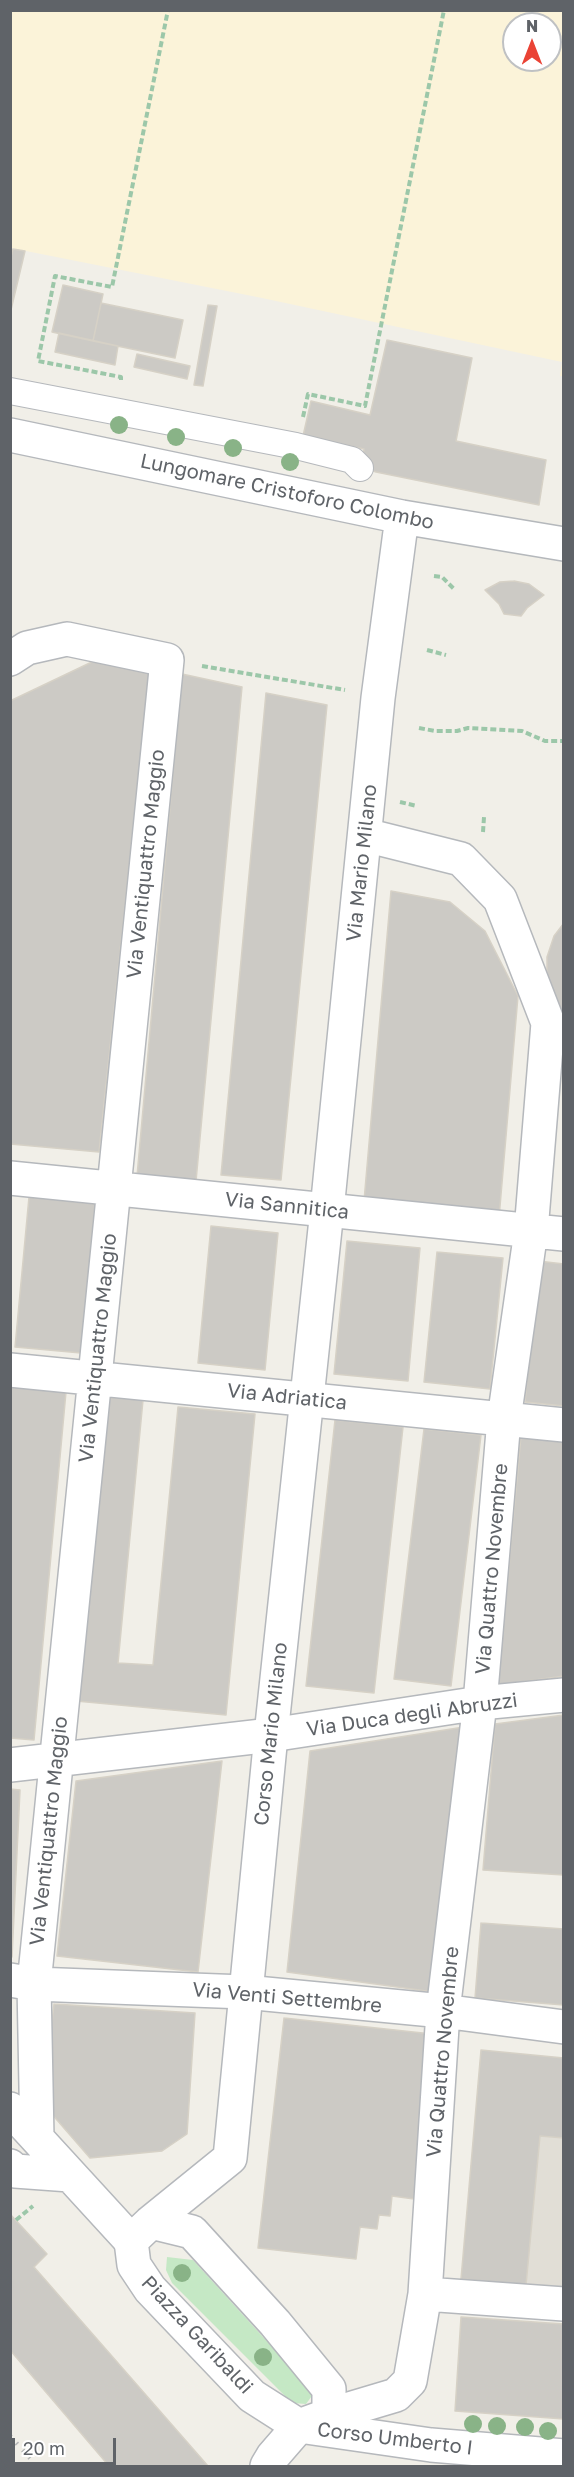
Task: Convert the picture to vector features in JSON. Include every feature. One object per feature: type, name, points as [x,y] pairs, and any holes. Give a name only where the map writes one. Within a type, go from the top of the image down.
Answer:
[{"type":"street","points":[[10,391],[46,398],[116,402],[298,441],[352,460],[360,468]]},
{"type":"street","name":"Lungomare Cristoforo Colombo","points":[[10,435],[402,517],[564,544]]},
{"type":"street","name":"Via Mario Milano","points":[[327,1210],[378,698],[402,517]]},
{"type":"street","points":[[10,659],[27,648],[67,639],[167,660]]},
{"type":"street","name":"Via Ventiquattro Maggio","points":[[37,2138],[22,1982],[57,1761],[167,660]]},
{"type":"street","name":"Via Quattro Novembre","points":[[329,2415],[396,2395],[410,2381],[424,2294],[443,2011],[480,1704],[504,1419],[531,1231],[548,1023],[500,899],[461,859],[365,835]]},
{"type":"street","name":"Via Sannitica","points":[[10,1178],[564,1234]]},
{"type":"street","name":"Corso Mario Milano","points":[[141,2231],[230,2158],[271,1735],[327,1210]]},
{"type":"street","name":"Via Adriatica","points":[[10,1370],[564,1425]]},
{"type":"street","name":"Via Duca degli Abruzzi","points":[[10,1765],[271,1735],[480,1704],[564,1695]]},
{"type":"street","name":"Via Venti Settembre","points":[[22,1982],[245,1992],[443,2011],[564,2027]]},
{"type":"street","points":[[10,2109],[70,2175],[141,2231],[192,2232],[275,2322],[329,2389],[329,2415],[298,2426],[267,2466]]},
{"type":"street","points":[[10,2166],[15,2171],[70,2175]]},
{"type":"street","name":"Piazza Garibaldi","points":[[141,2231],[134,2265],[150,2289],[252,2396],[298,2426]]},
{"type":"street","points":[[424,2294],[564,2304]]},
{"type":"street","name":"Corso Umberto I","points":[[298,2426],[431,2445],[564,2456]]},
{"type":"path","points":[[116,402],[122,377],[38,361],[55,276],[112,287],[168,10]]},
{"type":"path","points":[[298,441],[308,394],[365,405],[444,10]]},
{"type":"path","points":[[434,576],[442,577],[454,589]]},
{"type":"path","points":[[427,650],[446,655]]},
{"type":"path","points":[[167,660],[342,689],[378,698]]},
{"type":"path","points":[[419,728],[435,731],[457,731],[468,728],[522,731],[545,741],[564,741]]},
{"type":"path","points":[[396,801],[417,806]]},
{"type":"shaded area","points":[[481,2050],[563,2058],[563,2289],[461,2279]]},
{"type":"green space","points":[[167,2257],[193,2260],[314,2393],[306,2404],[292,2403],[172,2283],[166,2270]]},
{"type":"sand","points":[[10,11],[563,11],[563,376],[560,376],[562,362],[262,298],[11,248]]},
{"type":"building","points":[[13,249],[25,251],[10,314],[10,260]]},
{"type":"building","points":[[63,285],[103,294],[93,341],[52,332]]},
{"type":"building","points":[[101,303],[183,320],[175,358],[93,341]]},
{"type":"building","points":[[208,305],[217,306],[203,386],[194,385]]},
{"type":"building","points":[[59,333],[118,346],[115,365],[55,352]]},
{"type":"building","points":[[387,340],[472,358],[456,441],[546,460],[539,505],[376,472],[370,470],[363,456],[364,449],[303,436],[311,401],[370,415]]},
{"type":"building","points":[[137,354],[190,366],[187,379],[134,367]]},
{"type":"building","points":[[514,581],[529,584],[544,595],[527,608],[521,616],[504,614],[499,604],[485,590],[500,582]]},
{"type":"building","points":[[96,660],[150,665],[99,1152],[10,1144],[10,701]]},
{"type":"building","points":[[182,674],[242,687],[196,1181],[137,1176]]},
{"type":"building","points":[[266,693],[327,705],[281,1180],[221,1175]]},
{"type":"building","points":[[391,891],[450,902],[485,931],[518,996],[499,1218],[364,1201]]},
{"type":"building","points":[[564,923],[564,1014],[553,999],[547,978],[547,957],[554,936]]},
{"type":"building","points":[[29,1197],[95,1204],[81,1353],[15,1347]]},
{"type":"building","points":[[211,1226],[278,1233],[265,1370],[198,1363]]},
{"type":"building","points":[[347,1241],[420,1248],[408,1381],[334,1374]]},
{"type":"building","points":[[437,1252],[503,1258],[490,1389],[424,1382]]},
{"type":"building","points":[[538,1261],[564,1264],[564,1406],[525,1402]]},
{"type":"building","points":[[10,1387],[66,1392],[34,1740],[10,1738]]},
{"type":"building","points":[[105,1397],[143,1400],[118,1663],[153,1665],[178,1407],[255,1414],[226,1715],[76,1701]]},
{"type":"building","points":[[335,1420],[403,1427],[374,1693],[306,1686]]},
{"type":"building","points":[[424,1429],[481,1435],[451,1686],[394,1679]]},
{"type":"building","points":[[521,1436],[564,1441],[564,1676],[498,1685]]},
{"type":"building","points":[[564,1715],[564,1875],[483,1870],[495,1724]]},
{"type":"building","points":[[464,1727],[434,1992],[287,1972],[310,1751]]},
{"type":"building","points":[[222,1761],[198,1972],[57,1956],[76,1781]]},
{"type":"building","points":[[10,1789],[20,1790],[12,1957],[10,1957]]},
{"type":"building","points":[[481,1923],[564,1929],[564,2005],[475,1998]]},
{"type":"building","points":[[54,2004],[195,2013],[187,2134],[162,2151],[90,2158],[50,2112],[46,2079]]},
{"type":"building","points":[[284,2018],[432,2034],[414,2199],[392,2196],[390,2216],[379,2215],[377,2229],[360,2227],[356,2259],[258,2248]]},
{"type":"building","points":[[481,2050],[564,2058],[564,2138],[540,2136],[526,2285],[461,2279]]},
{"type":"building","points":[[10,2214],[47,2254],[34,2267],[208,2466],[109,2466],[10,2350]]},
{"type":"building","points":[[461,2317],[564,2324],[564,2419],[455,2411]]},
{"type":"railway","points":[[10,2436],[37,2466]]}]
